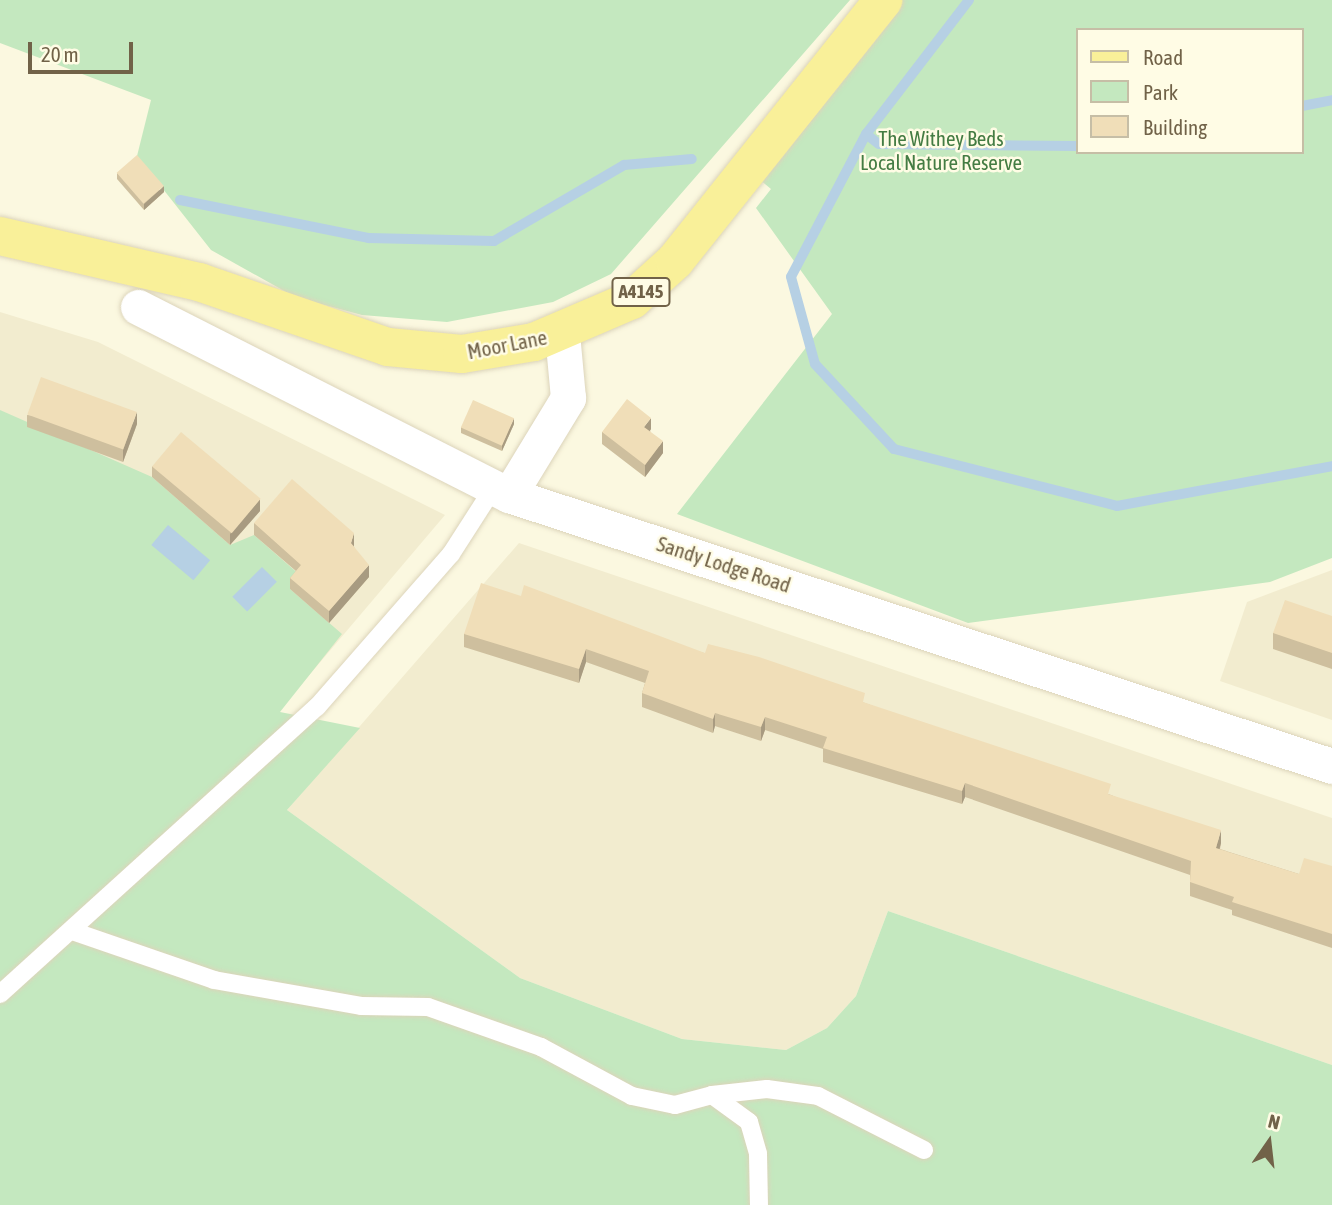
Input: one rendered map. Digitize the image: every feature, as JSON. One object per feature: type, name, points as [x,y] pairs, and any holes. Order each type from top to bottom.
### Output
[{"type":"main road","name":"Moor Lane","points":[[0,236],[200,282],[388,347],[462,354],[562,332],[632,300],[676,261],[883,0]]},
{"type":"street","name":"Sandy Lodge Road","points":[[138,307],[502,491],[1332,766]]},
{"type":"street","points":[[502,491],[568,398],[562,332]]},
{"type":"lane","points":[[0,993],[317,707],[451,554],[502,491]]},
{"type":"lane","points":[[72,930],[214,980],[361,1006],[428,1007],[541,1047],[632,1096],[675,1105],[712,1095],[767,1089],[818,1096],[924,1150]]},
{"type":"lane","points":[[712,1095],[749,1122],[758,1154],[759,1205]]},
{"type":"shaded area","points":[[0,312],[98,342],[445,515],[294,693],[0,554]]},
{"type":"shaded area","points":[[519,543],[1332,818],[1332,1065],[888,911],[856,996],[827,1028],[786,1050],[682,1039],[520,978],[287,810]]},
{"type":"shaded area","points":[[1332,570],[1332,720],[1220,681],[1247,602]]},
{"type":"green space","points":[[0,0],[850,0],[611,274],[553,302],[447,322],[362,315],[295,297],[211,250],[137,156],[151,100],[0,43]]},
{"type":"green space","name":"The Withey Beds Local Nature Reserve","points":[[883,0],[1332,0],[1332,558],[1270,582],[968,623],[677,514],[832,314],[756,208],[771,189],[748,170]]},
{"type":"green space","points":[[0,410],[152,477],[230,545],[254,535],[301,576],[290,589],[342,634],[280,712],[360,728],[287,810],[520,978],[682,1039],[786,1050],[827,1028],[856,996],[888,911],[1332,1065],[1332,1205],[0,1205]]},
{"type":"water","points":[[168,525],[210,560],[193,580],[151,545]]},
{"type":"water","points":[[262,567],[277,582],[247,612],[232,597]]},
{"type":"building","points":[[137,155],[164,186],[144,204],[117,173]]},
{"type":"building","points":[[41,377],[137,412],[123,449],[27,415]]},
{"type":"building","points":[[627,399],[651,418],[644,427],[663,441],[645,465],[602,432]]},
{"type":"building","points":[[473,400],[514,418],[502,446],[461,427]]},
{"type":"building","points":[[181,432],[261,499],[232,533],[152,466]]},
{"type":"building","points":[[292,479],[354,533],[351,543],[369,565],[329,611],[290,578],[301,565],[254,523]]},
{"type":"building","points":[[481,583],[521,596],[524,585],[705,653],[708,644],[759,657],[865,693],[863,702],[1111,784],[1108,794],[1221,830],[1216,848],[1299,874],[1304,858],[1332,866],[1332,934],[1232,902],[1234,897],[1190,882],[1191,861],[965,783],[962,791],[823,748],[827,737],[765,717],[761,727],[715,713],[713,719],[642,693],[649,671],[586,649],[579,669],[464,634]]},
{"type":"building","points":[[1285,600],[1332,616],[1332,653],[1273,633]]},
{"type":"waterway","points":[[969,0],[866,134],[879,144],[1076,146]]},
{"type":"waterway","points":[[1304,106],[1332,100]]},
{"type":"waterway","points":[[866,134],[791,277],[815,364],[894,449],[1117,506],[1332,466]]},
{"type":"waterway","points":[[180,200],[369,238],[494,241],[624,165],[692,159]]}]
